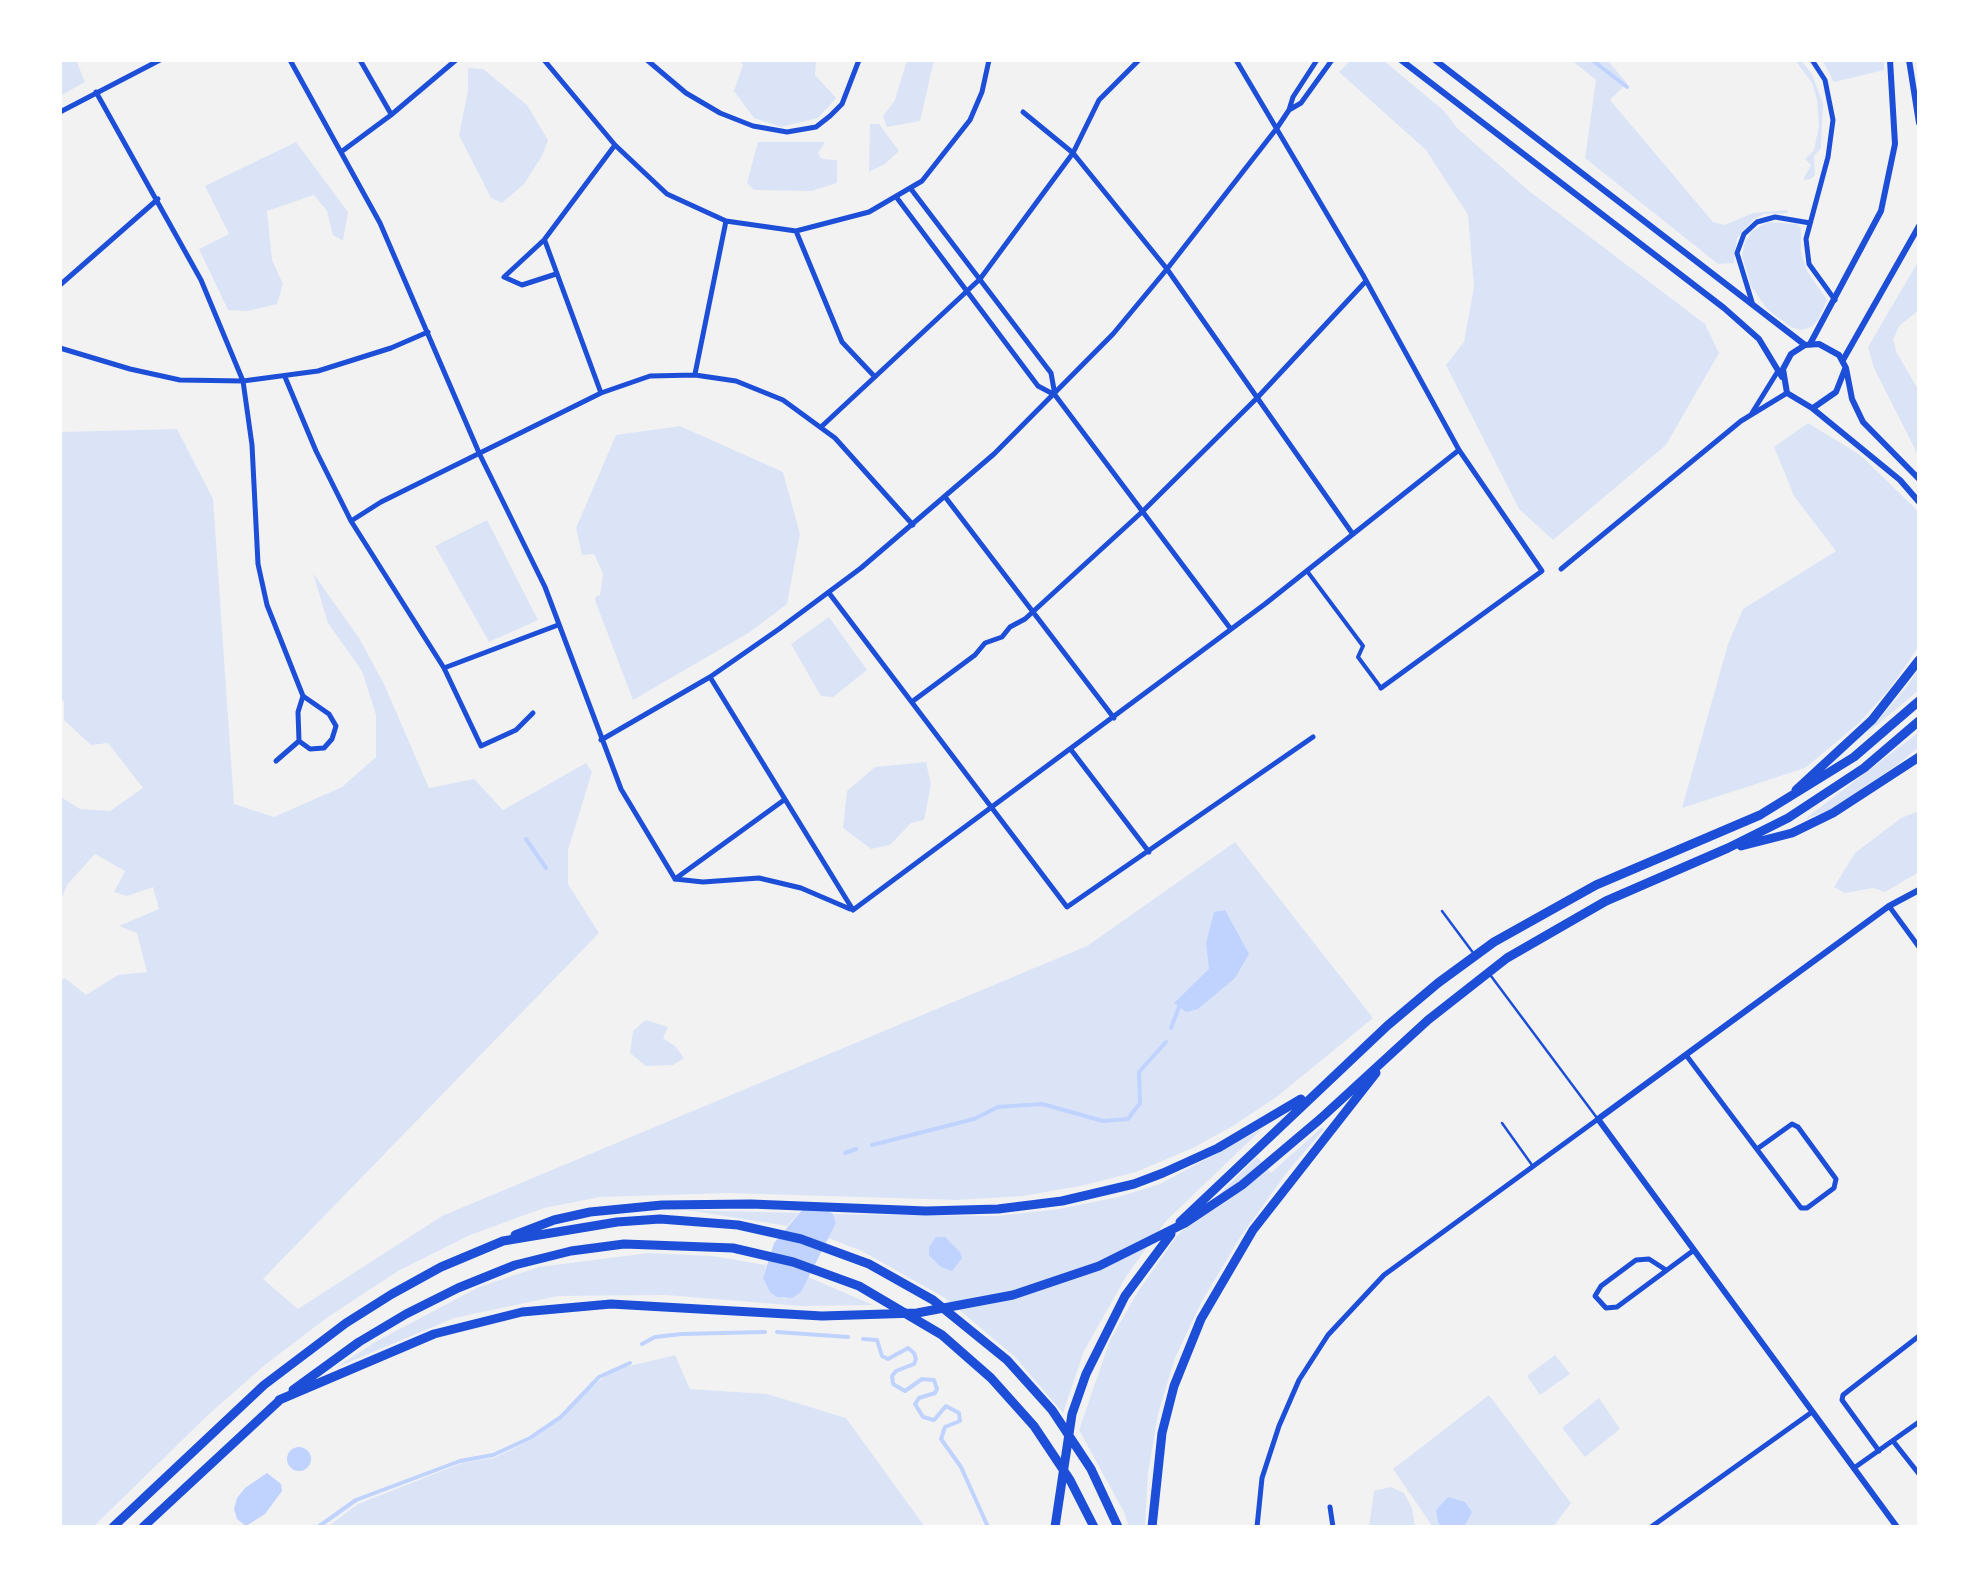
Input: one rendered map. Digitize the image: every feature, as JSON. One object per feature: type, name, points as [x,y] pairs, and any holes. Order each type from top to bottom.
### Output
[{"type":"highway","points":[[1779,805],[1872,720],[1919,660]]},
{"type":"highway","points":[[1055,1527],[1072,1414],[1097,1348],[1124,1296],[1182,1220],[1315,1091],[1413,1003],[1494,942],[1580,894],[1779,805],[1854,757],[1919,701]]},
{"type":"highway","points":[[279,1400],[434,1334],[493,1318],[582,1304],[654,1304],[856,1316],[916,1313],[1041,1287],[1130,1252],[1214,1204],[1266,1166],[1464,990],[1547,932],[1606,901],[1728,848],[1827,794],[1919,720]]},
{"type":"highway","points":[[1728,848],[1762,843],[1806,827],[1861,797],[1919,757]]},
{"type":"highway","points":[[1152,1527],[1162,1433],[1174,1386],[1201,1319],[1254,1230],[1400,1044]]},
{"type":"highway","points":[[113,1527],[230,1415],[306,1352],[392,1294],[441,1267],[554,1220],[625,1207],[706,1204],[911,1211],[998,1209],[1098,1194],[1163,1173],[1218,1148],[1315,1091]]},
{"type":"highway","points":[[503,1241],[660,1219],[771,1232],[868,1264],[933,1300],[1007,1360],[1052,1410],[1091,1470],[1118,1527]]},
{"type":"highway","points":[[143,1527],[279,1400],[359,1342],[430,1301],[484,1276],[546,1256],[624,1244],[705,1244],[764,1254],[826,1272],[890,1302],[942,1335],[992,1378],[1024,1414],[1056,1456],[1094,1527]]},
{"type":"street","points":[[60,112],[160,60]]},
{"type":"street","points":[[290,60],[380,223],[480,454],[545,587],[621,788],[675,879]]},
{"type":"street","points":[[360,60],[391,115]]},
{"type":"street","points":[[342,152],[456,60]]},
{"type":"street","points":[[544,60],[615,145],[667,194],[726,220],[796,231],[869,212],[911,189],[970,120],[989,60]]},
{"type":"street","points":[[647,60],[720,113],[754,126],[788,132],[816,126],[842,104],[859,60]]},
{"type":"street","points":[[821,427],[980,279],[1073,153],[1099,100],[1139,60]]},
{"type":"street","points":[[1236,60],[1366,280],[1459,450],[1542,571],[1381,688],[1358,657],[1363,646],[1307,570]]},
{"type":"street","points":[[1290,110],[1292,96],[1317,60]]},
{"type":"street","points":[[601,740],[710,677],[829,592],[946,498],[1055,394],[1167,269],[1332,60]]},
{"type":"street","points":[[1401,60],[1724,308],[1759,340],[1781,374],[1787,393],[1812,408],[1900,480],[1919,502]]},
{"type":"street","points":[[1435,60],[1686,250],[1755,309],[1808,344],[1827,346],[1844,364],[1852,399],[1863,422],[1919,479]]},
{"type":"street","points":[[1812,60],[1825,80],[1833,120],[1828,156],[1806,239],[1809,264],[1835,300]]},
{"type":"street","points":[[1750,415],[1791,354],[1808,344],[1881,211],[1895,144],[1890,60]]},
{"type":"street","points":[[1909,60],[1919,123]]},
{"type":"street","points":[[96,92],[201,280],[242,381],[252,446],[258,564],[266,604],[302,696],[329,714],[336,726],[332,740],[324,748],[310,749],[299,741]]},
{"type":"street","points":[[1023,112],[1073,153],[1167,269],[1352,533]]},
{"type":"street","points":[[556,274],[522,285],[504,277],[544,240],[615,145]]},
{"type":"street","points":[[911,189],[1051,373],[1055,394],[1230,628]]},
{"type":"street","points":[[897,198],[1038,386],[1055,394]]},
{"type":"street","points":[[60,284],[158,199]]},
{"type":"street","points":[[1755,309],[1737,253],[1744,234],[1757,222],[1774,217],[1810,223]]},
{"type":"street","points":[[694,375],[726,220]]},
{"type":"street","points":[[1812,408],[1836,392],[1844,364],[1919,226]]},
{"type":"street","points":[[796,231],[842,342],[876,377]]},
{"type":"street","points":[[544,240],[601,393]]},
{"type":"street","points":[[912,702],[984,643],[1002,637],[1143,511],[1366,280]]},
{"type":"street","points":[[60,348],[180,380],[242,381],[285,377],[354,360],[428,332]]},
{"type":"street","points":[[1021,364],[1035,353]]},
{"type":"street","points":[[351,521],[381,502],[601,393],[650,376],[694,375],[736,382],[783,400],[849,452],[913,525]]},
{"type":"street","points":[[285,377],[351,521],[444,668],[481,746],[516,730],[533,713]]},
{"type":"street","points":[[1561,570],[1750,415],[1787,393]]},
{"type":"street","points":[[853,910],[1072,751],[1459,450]]},
{"type":"street","points":[[946,498],[1114,718]]},
{"type":"street","points":[[829,592],[1067,906],[1313,737]]},
{"type":"street","points":[[444,668],[558,624]]},
{"type":"street","points":[[710,677],[853,910]]},
{"type":"street","points":[[299,741],[302,696]]},
{"type":"street","points":[[276,761],[299,741]]},
{"type":"street","points":[[1072,751],[1149,852]]},
{"type":"street","points":[[675,879],[784,800]]},
{"type":"street","points":[[675,879],[703,882],[759,878],[802,888],[853,910]]},
{"type":"street","points":[[1257,1527],[1262,1478],[1299,1380],[1328,1335],[1384,1275],[1889,906],[1919,890]]},
{"type":"street","points":[[1889,906],[1919,947]]},
{"type":"street","points":[[1686,1055],[1801,1208],[1834,1188],[1836,1179],[1798,1127],[1792,1124],[1757,1148]]},
{"type":"street","points":[[1598,1119],[1896,1527]]},
{"type":"street","points":[[1666,1270],[1649,1259],[1636,1260],[1601,1286],[1596,1296],[1606,1308],[1612,1309],[1694,1250]]},
{"type":"street","points":[[1879,1450],[1842,1400],[1844,1394],[1919,1336]]},
{"type":"street","points":[[1651,1527],[1812,1412]]},
{"type":"street","points":[[1854,1468],[1919,1422]]},
{"type":"street","points":[[1893,1440],[1919,1474]]},
{"type":"street","points":[[1330,1507],[1333,1527]]},
{"type":"lane","points":[[1442,911],[1476,956]]},
{"type":"lane","points":[[1487,970],[1598,1119]]},
{"type":"lane","points":[[1502,1123],[1534,1166]]},
{"type":"shaded area","points":[[60,60],[76,60],[85,82],[60,96]]},
{"type":"shaded area","points":[[739,60],[816,60],[815,75],[836,98],[818,118],[806,121],[781,127],[754,118],[734,91],[743,65]]},
{"type":"shaded area","points":[[907,60],[934,60],[920,121],[887,127],[883,116],[895,100]]},
{"type":"shaded area","points":[[1351,60],[1383,60],[1529,191],[1705,324],[1719,353],[1666,445],[1553,540],[1519,509],[1446,365],[1464,342],[1474,287],[1468,215],[1426,150],[1339,72]]},
{"type":"shaded area","points":[[1571,60],[1607,60],[1627,83],[1610,100],[1713,222],[1725,225],[1753,213],[1788,213],[1764,214],[1754,219],[1737,238],[1734,263],[1718,264],[1585,158],[1596,80]]},
{"type":"shaded area","points":[[1795,60],[1801,60],[1812,74],[1823,104],[1821,148],[1814,156],[1815,175],[1803,180],[1811,165],[1805,159],[1814,150],[1819,126],[1812,83]]},
{"type":"shaded area","points":[[1822,60],[1884,60],[1884,70],[1834,82]]},
{"type":"shaded area","points":[[468,68],[483,69],[527,105],[548,140],[524,184],[502,203],[491,198],[459,135],[468,91]]},
{"type":"shaded area","points":[[870,124],[879,124],[899,151],[869,172]]},
{"type":"shaded area","points":[[296,142],[348,212],[343,241],[333,235],[327,211],[314,195],[267,211],[272,260],[283,284],[277,304],[248,311],[228,310],[199,249],[229,234],[205,186]]},
{"type":"shaded area","points":[[758,142],[825,142],[818,153],[822,159],[837,160],[837,183],[811,191],[754,190],[747,183]]},
{"type":"shaded area","points":[[1768,222],[1797,224],[1801,228],[1801,252],[1807,271],[1827,300],[1811,327],[1791,327],[1767,309],[1751,286],[1742,255],[1745,242],[1752,231]]},
{"type":"shaded area","points":[[1919,260],[1919,310],[1899,326],[1893,340],[1919,391],[1919,457],[1874,368],[1868,347]]},
{"type":"shaded area","points":[[1808,423],[1860,455],[1919,512],[1919,646],[1891,687],[1859,723],[1805,768],[1682,808],[1728,644],[1743,609],[1836,551],[1794,496],[1774,447]]},
{"type":"shaded area","points":[[680,426],[783,472],[800,534],[787,604],[750,632],[633,700],[596,603],[603,574],[594,554],[582,555],[576,528],[616,435]]},
{"type":"shaded area","points":[[177,429],[213,499],[234,804],[274,817],[342,787],[376,757],[376,715],[362,671],[328,623],[313,573],[359,638],[384,684],[429,788],[474,779],[503,810],[586,763],[592,772],[568,850],[568,884],[599,933],[263,1279],[298,1309],[442,1216],[1087,946],[1235,842],[1373,1018],[1278,1096],[1231,1127],[1136,1172],[1085,1185],[1024,1196],[957,1200],[729,1193],[600,1197],[544,1208],[470,1235],[398,1271],[266,1364],[93,1527],[60,1527],[60,981],[65,978],[86,995],[118,975],[147,972],[137,933],[119,926],[159,909],[153,887],[127,896],[114,892],[125,871],[95,854],[67,885],[60,903],[60,765],[61,797],[80,809],[110,811],[143,788],[108,743],[91,745],[64,720],[64,702],[60,697],[60,432]]},
{"type":"shaded area","points":[[487,520],[538,620],[489,642],[435,546]]},
{"type":"shaded area","points":[[829,617],[867,670],[833,697],[821,696],[791,644]]},
{"type":"shaded area","points":[[1919,669],[1919,690],[1866,734],[1904,690]]},
{"type":"shaded area","points":[[1919,732],[1919,747],[1897,765],[1828,811],[1805,819]]},
{"type":"shaded area","points":[[926,762],[931,785],[924,820],[911,823],[890,845],[871,849],[843,828],[847,791],[875,767]]},
{"type":"shaded area","points":[[1919,811],[1919,872],[1885,892],[1873,888],[1845,893],[1834,887],[1855,853],[1901,818]]},
{"type":"shaded area","points":[[646,1020],[668,1027],[663,1038],[684,1058],[673,1065],[646,1066],[630,1053],[633,1031]]},
{"type":"shaded area","points":[[1322,1127],[1241,1236],[1202,1301],[1175,1358],[1158,1414],[1148,1473],[1145,1527],[1129,1527],[1079,1430],[1110,1340],[1176,1237],[1257,1157],[1271,1173]]},
{"type":"shaded area","points":[[1263,1128],[1165,1222],[1127,1275],[1084,1351],[1063,1413],[1014,1356],[945,1298],[862,1251],[828,1238],[836,1223],[833,1214],[997,1216],[1118,1197],[1160,1184]]},
{"type":"shaded area","points":[[687,1210],[799,1213],[787,1226]]},
{"type":"shaded area","points":[[648,1253],[713,1256],[766,1265],[763,1278],[784,1299],[801,1291],[808,1277],[873,1305],[800,1306],[666,1295],[558,1296],[454,1318],[335,1368],[479,1287],[539,1267]]},
{"type":"shaded area","points":[[675,1355],[690,1389],[767,1394],[846,1418],[925,1527],[327,1527],[358,1504],[462,1463],[494,1458],[531,1440],[563,1418],[613,1370]]},
{"type":"shaded area","points":[[1555,1355],[1570,1374],[1540,1395],[1527,1376]]},
{"type":"shaded area","points":[[1489,1395],[1571,1503],[1553,1527],[1433,1527],[1393,1469]]},
{"type":"shaded area","points":[[1599,1398],[1620,1429],[1585,1457],[1562,1428]]},
{"type":"shaded area","points":[[1391,1487],[1404,1493],[1415,1527],[1369,1527],[1374,1491]]},
{"type":"water","points":[[1225,910],[1249,954],[1235,978],[1198,1009],[1186,1012],[1174,1003],[1209,969],[1206,943],[1214,912]]},
{"type":"water","points":[[821,1206],[833,1214],[836,1223],[801,1292],[792,1298],[777,1297],[763,1278],[774,1243],[804,1208]]},
{"type":"water","points":[[936,1237],[945,1237],[960,1252],[962,1258],[952,1271],[929,1255]]},
{"type":"water","points":[[299,1447],[308,1450],[308,1468],[299,1471],[290,1468],[287,1459],[290,1450]]},
{"type":"water","points":[[267,1473],[281,1484],[282,1491],[265,1514],[246,1526],[237,1519],[237,1498]]},
{"type":"water","points":[[1448,1497],[1465,1502],[1472,1512],[1464,1527],[1442,1527],[1438,1522],[1436,1510]]},
{"type":"waterway","points":[[1592,60],[1627,87]]},
{"type":"waterway","points":[[526,839],[546,868]]},
{"type":"waterway","points":[[1171,1028],[1179,1007]]},
{"type":"waterway","points":[[872,1145],[974,1119],[998,1107],[1042,1104],[1103,1121],[1128,1119],[1140,1103],[1139,1072],[1166,1042]]},
{"type":"waterway","points":[[845,1153],[856,1149]]},
{"type":"waterway","points":[[642,1344],[655,1337],[682,1334],[765,1332]]},
{"type":"waterway","points":[[777,1332],[848,1337]]},
{"type":"waterway","points":[[863,1339],[877,1340],[882,1356],[888,1359],[908,1348],[914,1353],[914,1364],[896,1371],[893,1384],[905,1391],[922,1379],[934,1380],[935,1393],[919,1398],[915,1404],[923,1417],[934,1420],[946,1406],[959,1413],[960,1421],[945,1427],[941,1439],[961,1467],[988,1527]]},
{"type":"waterway","points":[[318,1527],[356,1500],[460,1461],[493,1455],[530,1438],[561,1417],[599,1377],[630,1363]]}]
